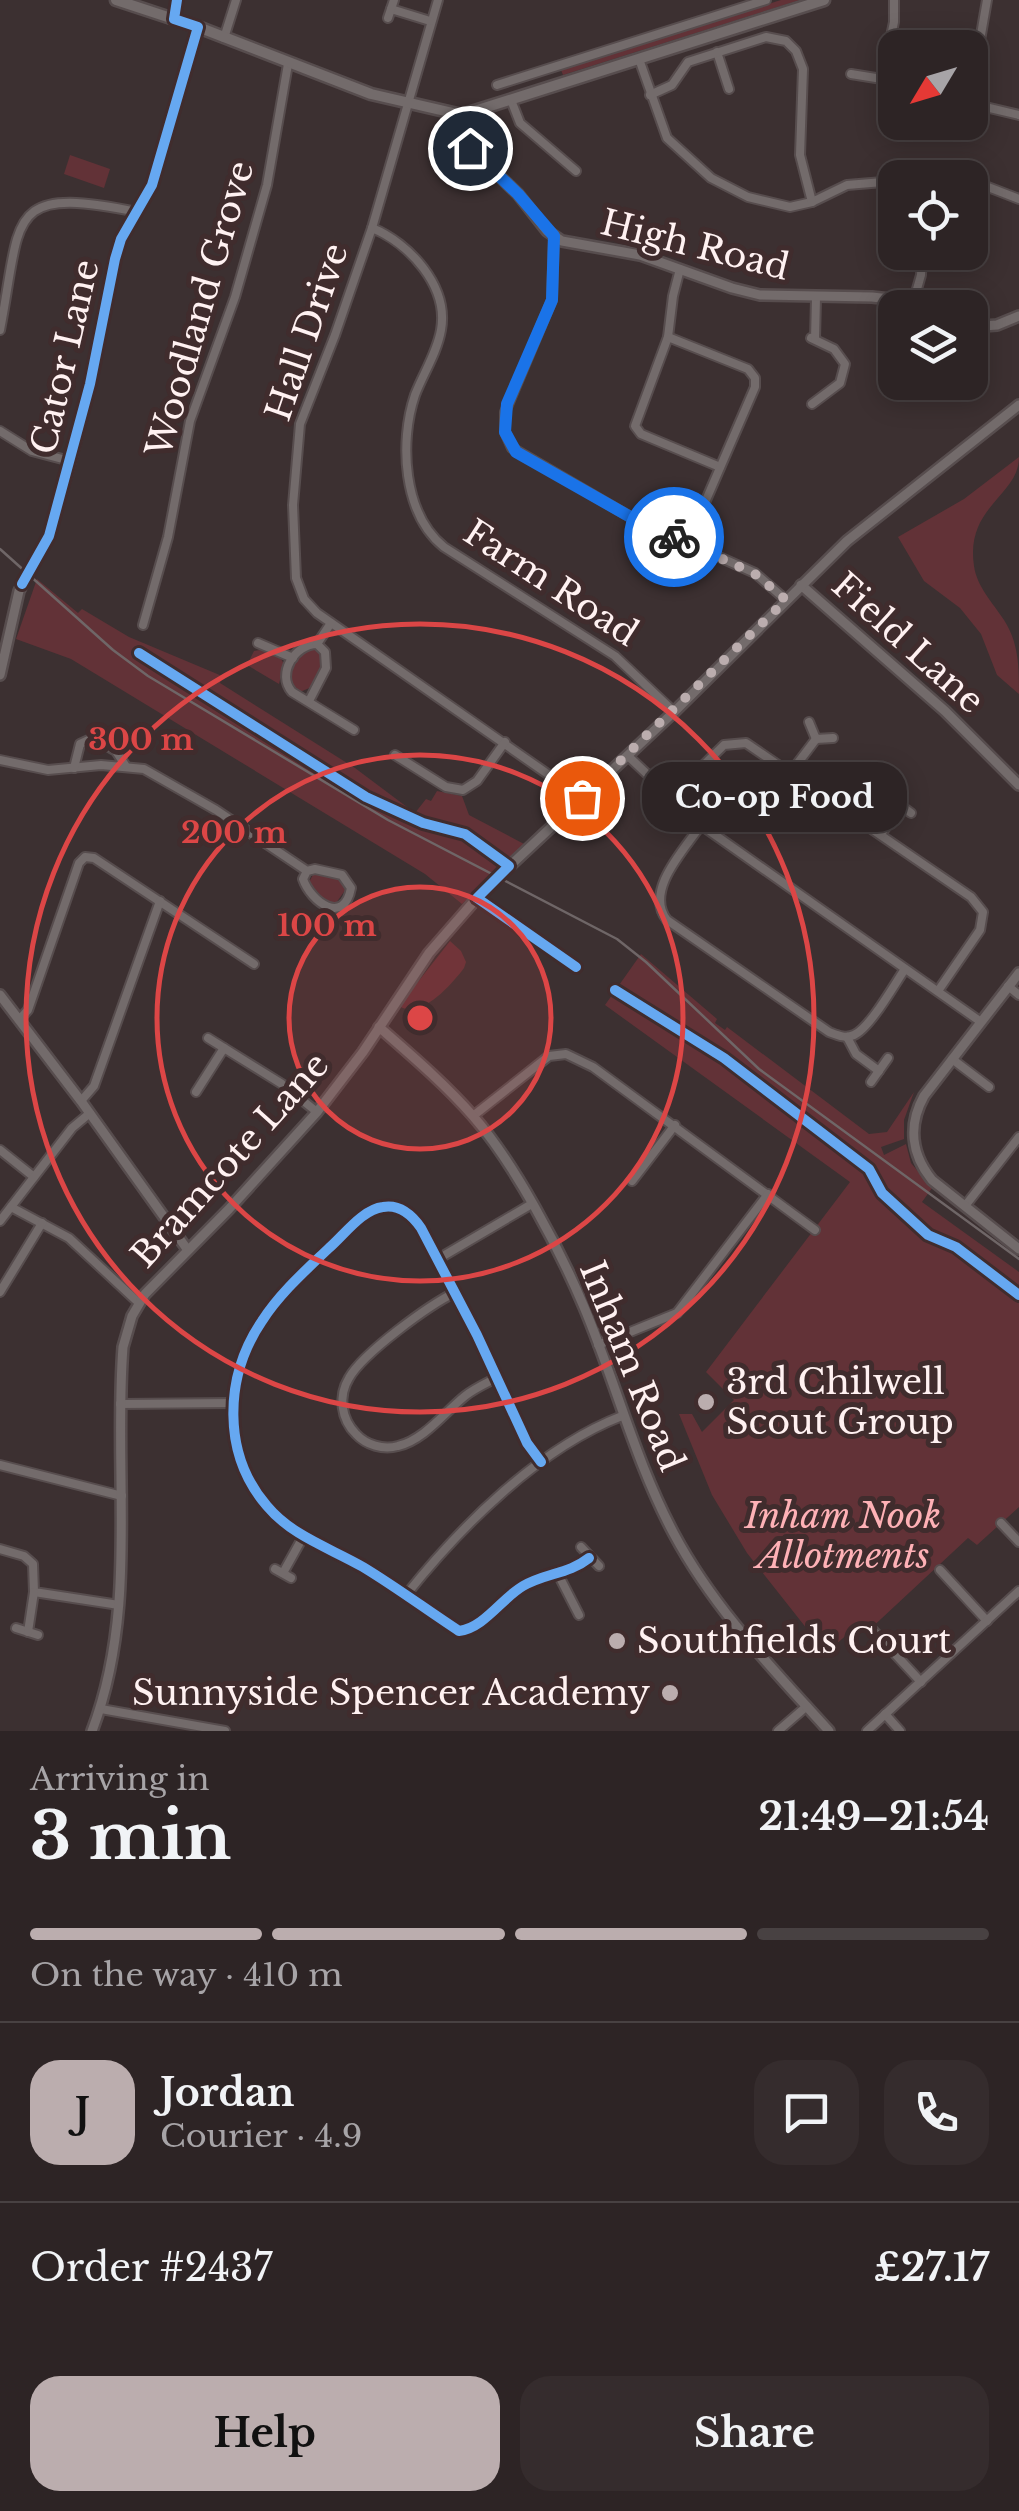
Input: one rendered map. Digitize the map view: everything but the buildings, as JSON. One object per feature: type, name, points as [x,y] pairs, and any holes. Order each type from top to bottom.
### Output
[{"type":"main road","points":[[116,0],[406,104],[462,116],[818,1]]},
{"type":"street","points":[[174,19],[177,0]]},
{"type":"street","points":[[224,38],[236,0]]},
{"type":"street","name":"Hall Drive","points":[[438,0],[372,228],[336,335],[303,412],[296,441],[296,578],[304,600],[331,623],[582,798]]},
{"type":"street","points":[[497,85],[766,0]]},
{"type":"street","points":[[892,30],[894,0]]},
{"type":"street","points":[[982,30],[987,0]]},
{"type":"street","points":[[391,9],[430,22]]},
{"type":"street","name":"Cator Lane","points":[[0,675],[19,590],[49,536],[70,461],[121,239],[156,172],[198,28]]},
{"type":"street","points":[[650,95],[672,85],[685,64],[774,37],[784,40],[796,50],[802,68],[800,156],[812,202]]},
{"type":"street","points":[[717,52],[730,89]]},
{"type":"street","points":[[639,59],[667,138],[711,178],[770,205],[790,208],[858,182],[878,181]]},
{"type":"street","name":"Woodland Grove","points":[[143,625],[168,538],[190,421],[235,297],[267,185],[288,64]]},
{"type":"street","points":[[550,68],[556,86]]},
{"type":"street","points":[[504,72],[508,82]]},
{"type":"street","points":[[850,74],[878,79]]},
{"type":"street","points":[[511,100],[520,123],[576,171]]},
{"type":"street","points":[[988,108],[1019,115]]},
{"type":"street","name":"High Road","points":[[462,116],[462,132],[470,148],[554,236],[580,245],[640,255],[746,292],[878,298]]},
{"type":"street","points":[[566,163],[574,154]]},
{"type":"street","points":[[988,187],[1017,198],[1019,187]]},
{"type":"street","points":[[0,330],[20,225],[27,215],[39,206],[74,202],[137,212]]},
{"type":"street","name":"Farm Road","points":[[372,228],[395,238],[421,266],[434,288],[440,311],[441,330],[414,396],[407,435],[413,495],[429,533],[444,547],[616,656],[674,712]]},
{"type":"street","points":[[554,236],[552,300],[507,404],[507,439],[524,457],[634,519],[755,574],[786,600]]},
{"type":"street","points":[[680,268],[668,337],[635,426],[642,434],[720,466]]},
{"type":"street","points":[[0,269],[12,271]]},
{"type":"street","points":[[816,298],[813,339],[838,352],[846,364],[840,382],[816,402],[826,407]]},
{"type":"street","points":[[988,326],[998,326],[1019,316]]},
{"type":"street","points":[[668,337],[748,369],[755,378],[755,387],[703,507],[697,547]]},
{"type":"street","name":"Bramcote Lane","points":[[92,1731],[101,1709],[119,1605],[123,1348],[140,1303],[162,1274],[242,1195],[317,1112],[429,954],[477,898],[871,520],[1019,405]]},
{"type":"street","points":[[0,432],[32,451],[70,461]]},
{"type":"street","name":"Field Lane","points":[[801,586],[945,711],[1019,785]]},
{"type":"street","points":[[331,623],[317,644],[302,646],[293,658],[285,674],[286,684],[354,730]]},
{"type":"street","points":[[258,642],[293,658]]},
{"type":"street","points":[[309,701],[328,664],[325,652],[317,644]]},
{"type":"street","points":[[810,722],[816,739]]},
{"type":"street","points":[[74,768],[80,744],[92,738],[116,751],[125,765]]},
{"type":"street","points":[[791,772],[816,739],[833,738]]},
{"type":"street","points":[[395,755],[446,787],[462,790],[478,781],[505,742]]},
{"type":"street","points":[[671,797],[719,748],[729,743],[751,744],[971,897],[982,912],[983,922],[938,992]]},
{"type":"street","points":[[628,756],[701,825],[981,1022]]},
{"type":"street","points":[[0,760],[48,770],[125,765],[144,769],[308,871],[315,869],[346,878],[351,888],[345,902],[332,908],[321,904],[303,882],[308,871]]},
{"type":"street","points":[[881,834],[897,803],[912,813]]},
{"type":"street","points":[[701,825],[659,892],[663,916],[829,1032],[848,1037],[865,1026],[905,968]]},
{"type":"street","points":[[20,1020],[28,1010],[82,860],[94,858],[254,964]]},
{"type":"street","points":[[477,898],[576,967]]},
{"type":"street","points":[[81,1101],[94,1086],[160,901]]},
{"type":"street","points":[[559,971],[566,960]]},
{"type":"street","points":[[1019,973],[919,1105],[913,1140],[928,1174],[1019,1249]]},
{"type":"street","points":[[1008,986],[1019,995]]},
{"type":"street","points":[[0,995],[187,1249]]},
{"type":"street","name":"Inham Road","points":[[379,1027],[473,1116],[502,1155],[570,1278],[650,1486],[687,1558],[747,1641],[829,1731]]},
{"type":"street","points":[[848,1037],[856,1054],[880,1071]]},
{"type":"street","points":[[208,1038],[282,1084],[317,1112]]},
{"type":"street","points":[[196,1092],[224,1048]]},
{"type":"street","points":[[473,1116],[546,1058],[566,1054],[593,1066],[815,1230]]},
{"type":"street","points":[[872,1082],[888,1058]]},
{"type":"street","points":[[952,1059],[989,1088]]},
{"type":"street","points":[[192,1076],[202,1082]]},
{"type":"street","points":[[0,1221],[72,1128],[90,1113]]},
{"type":"street","points":[[632,1180],[674,1125]]},
{"type":"street","points":[[964,1206],[1019,1137]]},
{"type":"street","points":[[0,1150],[34,1177]]},
{"type":"street","points":[[598,1344],[677,1313],[768,1194]]},
{"type":"street","points":[[438,1259],[530,1205]]},
{"type":"street","points":[[11,1206],[78,1245],[140,1303]]},
{"type":"street","points":[[540,1462],[527,1443],[438,1259],[409,1213],[391,1206],[368,1212],[280,1297],[258,1325],[239,1367],[233,1403],[235,1437],[245,1471],[266,1506],[304,1537],[356,1564],[459,1631],[475,1626],[525,1584],[558,1574],[589,1558]]},
{"type":"street","points":[[0,1292],[42,1223]]},
{"type":"street","points":[[456,1292],[422,1312],[356,1369],[342,1396],[346,1422],[361,1439],[374,1445],[399,1446],[415,1439],[474,1389],[498,1378]]},
{"type":"street","points":[[120,1404],[233,1403]]},
{"type":"street","points":[[406,1595],[446,1550],[540,1462],[570,1440],[622,1416]]},
{"type":"street","points":[[0,1465],[122,1496]]},
{"type":"street","points":[[1001,1523],[1019,1542]]},
{"type":"street","points":[[283,1573],[304,1537]]},
{"type":"street","points":[[581,1547],[599,1566]]},
{"type":"street","points":[[0,1549],[24,1556],[33,1564],[33,1633],[16,1628]]},
{"type":"street","points":[[940,1570],[987,1621]]},
{"type":"street","points":[[558,1574],[579,1616]]},
{"type":"street","points":[[34,1592],[119,1605]]},
{"type":"street","points":[[867,1731],[1019,1592]]},
{"type":"street","points":[[871,1628],[921,1682]]},
{"type":"street","points":[[778,1731],[807,1706]]},
{"type":"street","points":[[101,1709],[225,1731]]},
{"type":"street","points":[[885,1714],[900,1731]]},
{"type":"green space","points":[[781,0],[800,0],[563,75],[561,70]]},
{"type":"green space","points":[[70,155],[110,169],[104,188],[64,174]]},
{"type":"green space","points":[[1019,457],[1011,482],[984,515],[973,546],[978,581],[1013,638],[1019,694],[997,675],[981,634],[960,608],[924,581],[898,537],[964,499]]},
{"type":"green space","points":[[37,579],[78,613],[82,609],[129,637],[222,676],[220,683],[355,768],[415,813],[437,791],[462,796],[469,815],[524,844],[462,904],[425,874],[71,659],[16,639]]},
{"type":"green space","points":[[311,647],[323,655],[325,665],[314,686],[300,692],[291,683],[291,673],[301,651]]},
{"type":"green space","points":[[260,650],[284,664],[279,684],[247,665],[254,651]]},
{"type":"green space","points":[[314,873],[342,880],[346,889],[336,903],[327,903],[309,882]]},
{"type":"green space","points":[[450,941],[466,962],[459,975],[426,1004],[408,1009],[399,1006]]},
{"type":"green space","name":"Inham Nook Allotments","points":[[641,954],[717,1019],[715,1023],[725,1030],[727,1027],[869,1134],[887,1132],[914,1092],[904,1120],[904,1139],[881,1147],[884,1155],[906,1144],[911,1163],[932,1188],[922,1202],[1019,1272],[1019,1507],[977,1545],[968,1538],[867,1632],[859,1624],[826,1653],[747,1553],[712,1495],[679,1414],[692,1414],[702,1432],[734,1400],[706,1372],[850,1182],[605,1005]]},
{"type":"tram line","points":[[0,549],[113,650],[148,676],[388,820],[617,939],[759,1069],[1019,1259]]},
{"type":"cycle path","points":[[22,584],[49,536],[90,384],[115,259],[121,239],[152,185],[198,27],[174,19],[177,0]]},
{"type":"cycle path","points":[[139,653],[366,797],[423,823],[465,834],[509,866],[477,898],[576,967]]},
{"type":"cycle path","points":[[615,990],[724,1058],[869,1169],[882,1193],[928,1235],[956,1247],[1019,1295]]},
{"type":"cycle path","points":[[541,1462],[527,1443],[421,1228],[410,1215],[395,1207],[376,1209],[361,1217],[293,1283],[262,1321],[240,1366],[233,1415],[236,1439],[252,1485],[267,1506],[300,1533],[363,1567],[459,1631],[485,1619],[523,1586],[589,1558]]},
{"type":"way so far","points":[[582,798],[786,600],[755,574],[674,537]]},
{"type":"place","name":"Co-op Food","points":[[582,798]]},
{"type":"place","name":"3rd Chilwell Scout Group","points":[[706,1402]]},
{"type":"place","name":"Southfields Court","points":[[617,1641]]},
{"type":"place","name":"Sunnyside Spencer Academy","points":[[670,1693]]},
{"type":"route","points":[[470,148],[554,236],[552,300],[507,404],[507,439],[524,457],[674,537]]}]
